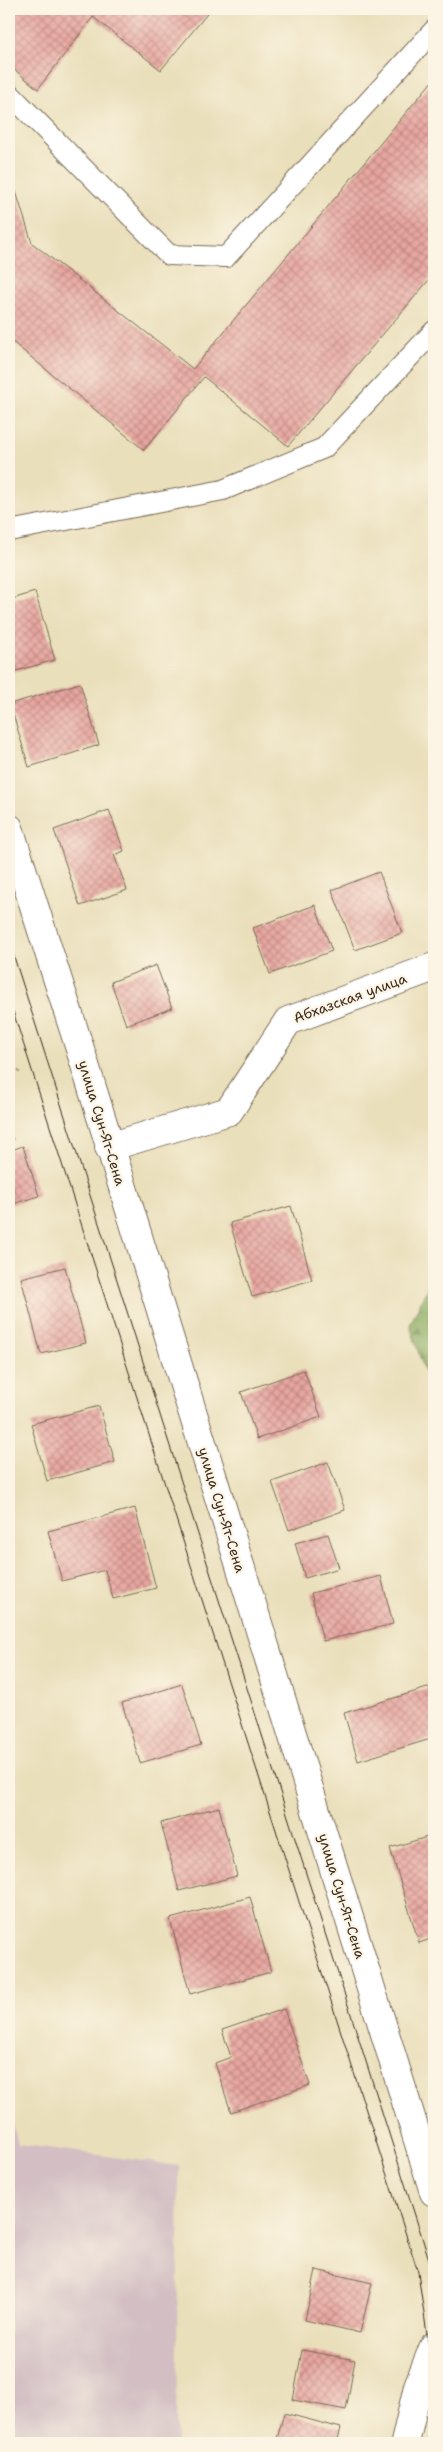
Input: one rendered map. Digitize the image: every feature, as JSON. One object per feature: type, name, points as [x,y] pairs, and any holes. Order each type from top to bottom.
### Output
[{"type":"street","name":"улица Сун-Ят-Сена","points":[[9,828],[434,2192]]},
{"type":"street","name":"Абхазская улица","points":[[109,1147],[229,1111],[288,1022],[434,967]]},
{"type":"street","points":[[405,2443],[418,2386],[434,2346]]},
{"type":"lane","points":[[9,93],[169,255],[226,257],[434,30]]},
{"type":"lane","points":[[11,524],[223,490],[324,448],[434,331]]},
{"type":"path","points":[[9,1075],[21,1070]]},
{"type":"shaded area","points":[[9,2110],[18,2144],[179,2166],[176,2443],[9,2443]]},
{"type":"green space","points":[[434,1273],[434,1402],[410,1325]]},
{"type":"building","points":[[9,9],[211,9],[161,70],[93,17],[38,89],[9,65]]},
{"type":"building","points":[[434,79],[434,274],[288,446],[204,377],[144,450],[9,339],[9,169],[32,243],[193,369]]},
{"type":"building","points":[[35,592],[55,660],[9,673],[9,600]]},
{"type":"building","points":[[80,683],[99,745],[29,767],[10,704]]},
{"type":"building","points":[[109,810],[124,851],[114,855],[127,890],[80,906],[54,830]]},
{"type":"building","points":[[379,872],[402,933],[355,950],[332,890]]},
{"type":"building","points":[[315,905],[332,951],[270,974],[253,928]]},
{"type":"building","points":[[156,965],[172,1008],[126,1025],[111,982]]},
{"type":"building","points":[[9,1130],[13,1140],[9,1142]]},
{"type":"building","points":[[23,1146],[39,1196],[9,1205],[9,1151]]},
{"type":"building","points":[[291,1206],[312,1280],[252,1297],[230,1223]]},
{"type":"building","points":[[65,1267],[86,1343],[41,1354],[21,1278]]},
{"type":"building","points":[[304,1370],[321,1417],[257,1439],[241,1392]]},
{"type":"building","points":[[99,1406],[115,1462],[47,1481],[31,1424]]},
{"type":"building","points":[[328,1462],[345,1510],[289,1530],[272,1482]]},
{"type":"building","points":[[135,1508],[156,1588],[113,1599],[105,1570],[62,1581],[48,1531]]},
{"type":"building","points":[[328,1534],[339,1568],[305,1578],[295,1543]]},
{"type":"building","points":[[381,1576],[393,1624],[323,1641],[311,1593]]},
{"type":"building","points":[[182,1684],[201,1745],[140,1763],[122,1703]]},
{"type":"building","points":[[434,1686],[434,1738],[358,1761],[344,1713]]},
{"type":"building","points":[[219,1807],[237,1876],[179,1891],[161,1823]]},
{"type":"building","points":[[434,1835],[434,1938],[419,1943],[390,1848]]},
{"type":"building","points":[[250,1897],[271,1972],[190,1994],[170,1919]]},
{"type":"building","points":[[284,2009],[310,2085],[231,2112],[215,2063],[231,2057],[222,2030]]},
{"type":"building","points":[[316,2270],[372,2283],[360,2333],[305,2320]]},
{"type":"building","points":[[302,2350],[355,2360],[346,2410],[293,2400]]},
{"type":"building","points":[[284,2413],[341,2428],[337,2443],[276,2443]]},
{"type":"tram line","points":[[9,941],[434,2275]]},
{"type":"tram line","points":[[9,999],[418,2272],[434,2383]]},
{"type":"tram line","points":[[427,2443],[434,2413]]}]
